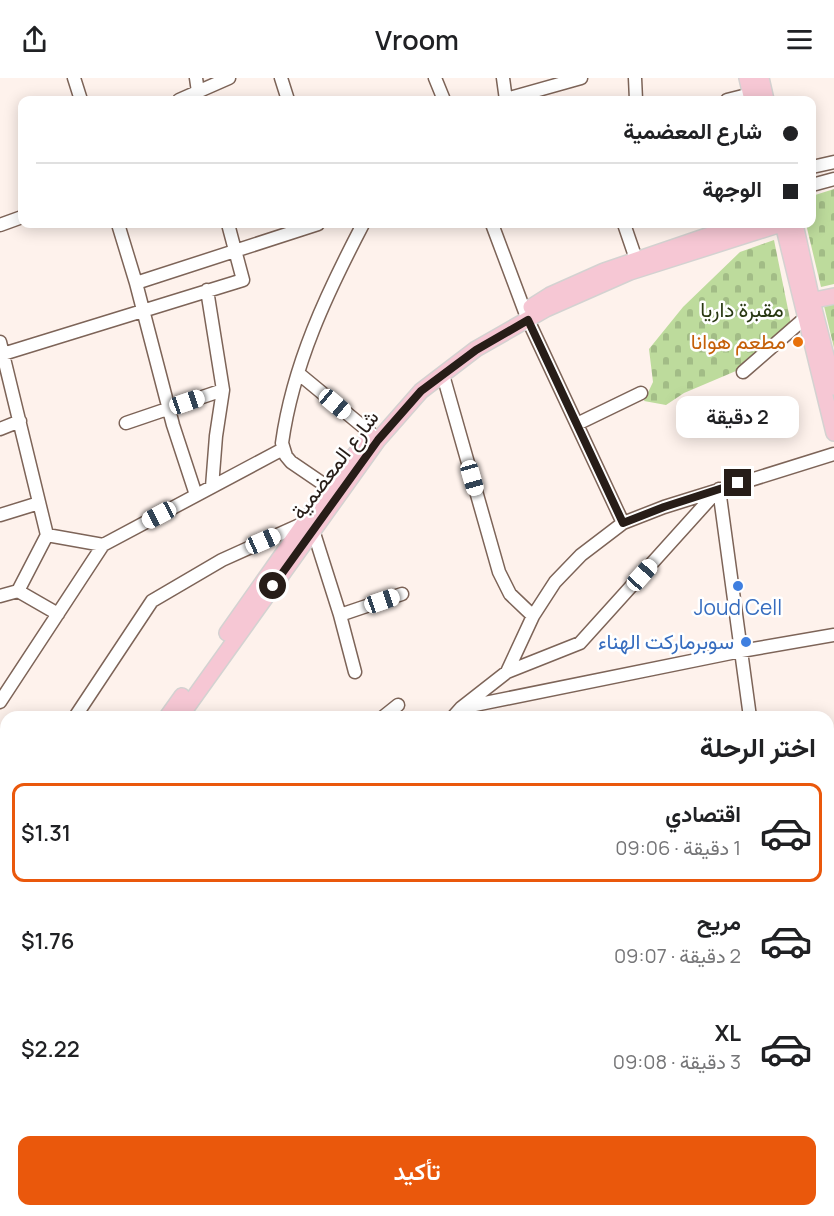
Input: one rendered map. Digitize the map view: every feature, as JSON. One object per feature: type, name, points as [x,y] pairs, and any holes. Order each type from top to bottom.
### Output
[{"type":"main road","points":[[747,78],[752,96]]},
{"type":"main road","points":[[760,78],[765,96]]},
{"type":"main road","name":"شارع المعضمية","points":[[375,437],[421,391],[526,316],[550,295],[636,259],[730,228]]},
{"type":"main road","name":"شارع المعضمية","points":[[171,711],[375,437],[418,388],[438,371],[526,316],[630,272],[769,228]]},
{"type":"main road","points":[[783,228],[806,307],[834,387]]},
{"type":"main road","points":[[796,228],[806,307],[834,431]]},
{"type":"main road","points":[[806,307],[834,296]]},
{"type":"main road","name":"شارع المعضمية","points":[[184,711],[309,526]]},
{"type":"street","points":[[74,78],[80,96]]},
{"type":"street","points":[[196,78],[198,92]]},
{"type":"street","points":[[191,96],[229,78]]},
{"type":"street","points":[[281,78],[287,96]]},
{"type":"street","points":[[435,78],[442,96]]},
{"type":"street","points":[[503,78],[505,96]]},
{"type":"street","points":[[520,96],[581,78]]},
{"type":"street","points":[[635,78],[636,96]]},
{"type":"street","points":[[816,166],[834,162]]},
{"type":"street","points":[[816,184],[834,179]]},
{"type":"street","points":[[0,225],[18,218]]},
{"type":"street","points":[[119,228],[169,408],[196,495]]},
{"type":"street","points":[[3,354],[243,280],[229,228]]},
{"type":"street","points":[[136,283],[305,228]]},
{"type":"street","points":[[334,491],[291,462],[283,449],[283,436],[298,373],[312,329],[361,228]]},
{"type":"street","points":[[493,228],[526,316],[623,523]]},
{"type":"street","points":[[625,228],[636,259]]},
{"type":"street","points":[[207,290],[223,390],[212,487]]},
{"type":"street","points":[[743,372],[806,307]]},
{"type":"street","points":[[0,342],[47,535],[18,591]]},
{"type":"street","points":[[298,373],[375,437]]},
{"type":"street","points":[[443,375],[499,573],[510,594],[533,616]]},
{"type":"street","points":[[126,423],[223,390]]},
{"type":"street","points":[[577,424],[642,393]]},
{"type":"street","points":[[0,429],[20,421]]},
{"type":"street","points":[[0,702],[103,545],[283,449]]},
{"type":"street","points":[[507,672],[533,616],[555,582],[581,555],[623,523],[719,489],[834,454]]},
{"type":"street","points":[[719,489],[749,711]]},
{"type":"street","points":[[458,711],[507,672],[580,643],[719,489]]},
{"type":"street","points":[[0,516],[39,503]]},
{"type":"street","points":[[79,711],[152,601],[222,560],[309,526],[340,615],[355,672]]},
{"type":"street","points":[[47,535],[103,545]]},
{"type":"street","points":[[0,596],[18,591],[58,614]]},
{"type":"street","points":[[340,615],[402,594]]},
{"type":"street","points":[[462,711],[741,651],[834,635]]},
{"type":"street","points":[[0,681],[18,674]]},
{"type":"street","points":[[390,711],[398,705]]},
{"type":"green space","points":[[834,189],[834,284],[821,287],[807,228],[816,228],[816,195]]},
{"type":"green space","name":"مقبرة داريا","points":[[774,240],[791,324],[743,368],[684,393],[666,405],[644,401],[653,382],[649,349],[683,307],[740,252]]},
{"type":"green space","points":[[834,304],[834,348],[824,306]]},
{"type":"place","name":"مطعم هوانا","points":[[798,342]]},
{"type":"place","name":"Joud Cell","points":[[738,586]]},
{"type":"place","name":"سوبرماركت الهناء","points":[[746,642]]},
{"type":"route","points":[[273,586],[378,440],[421,391],[476,350],[528,320],[623,523],[738,483]]}]
